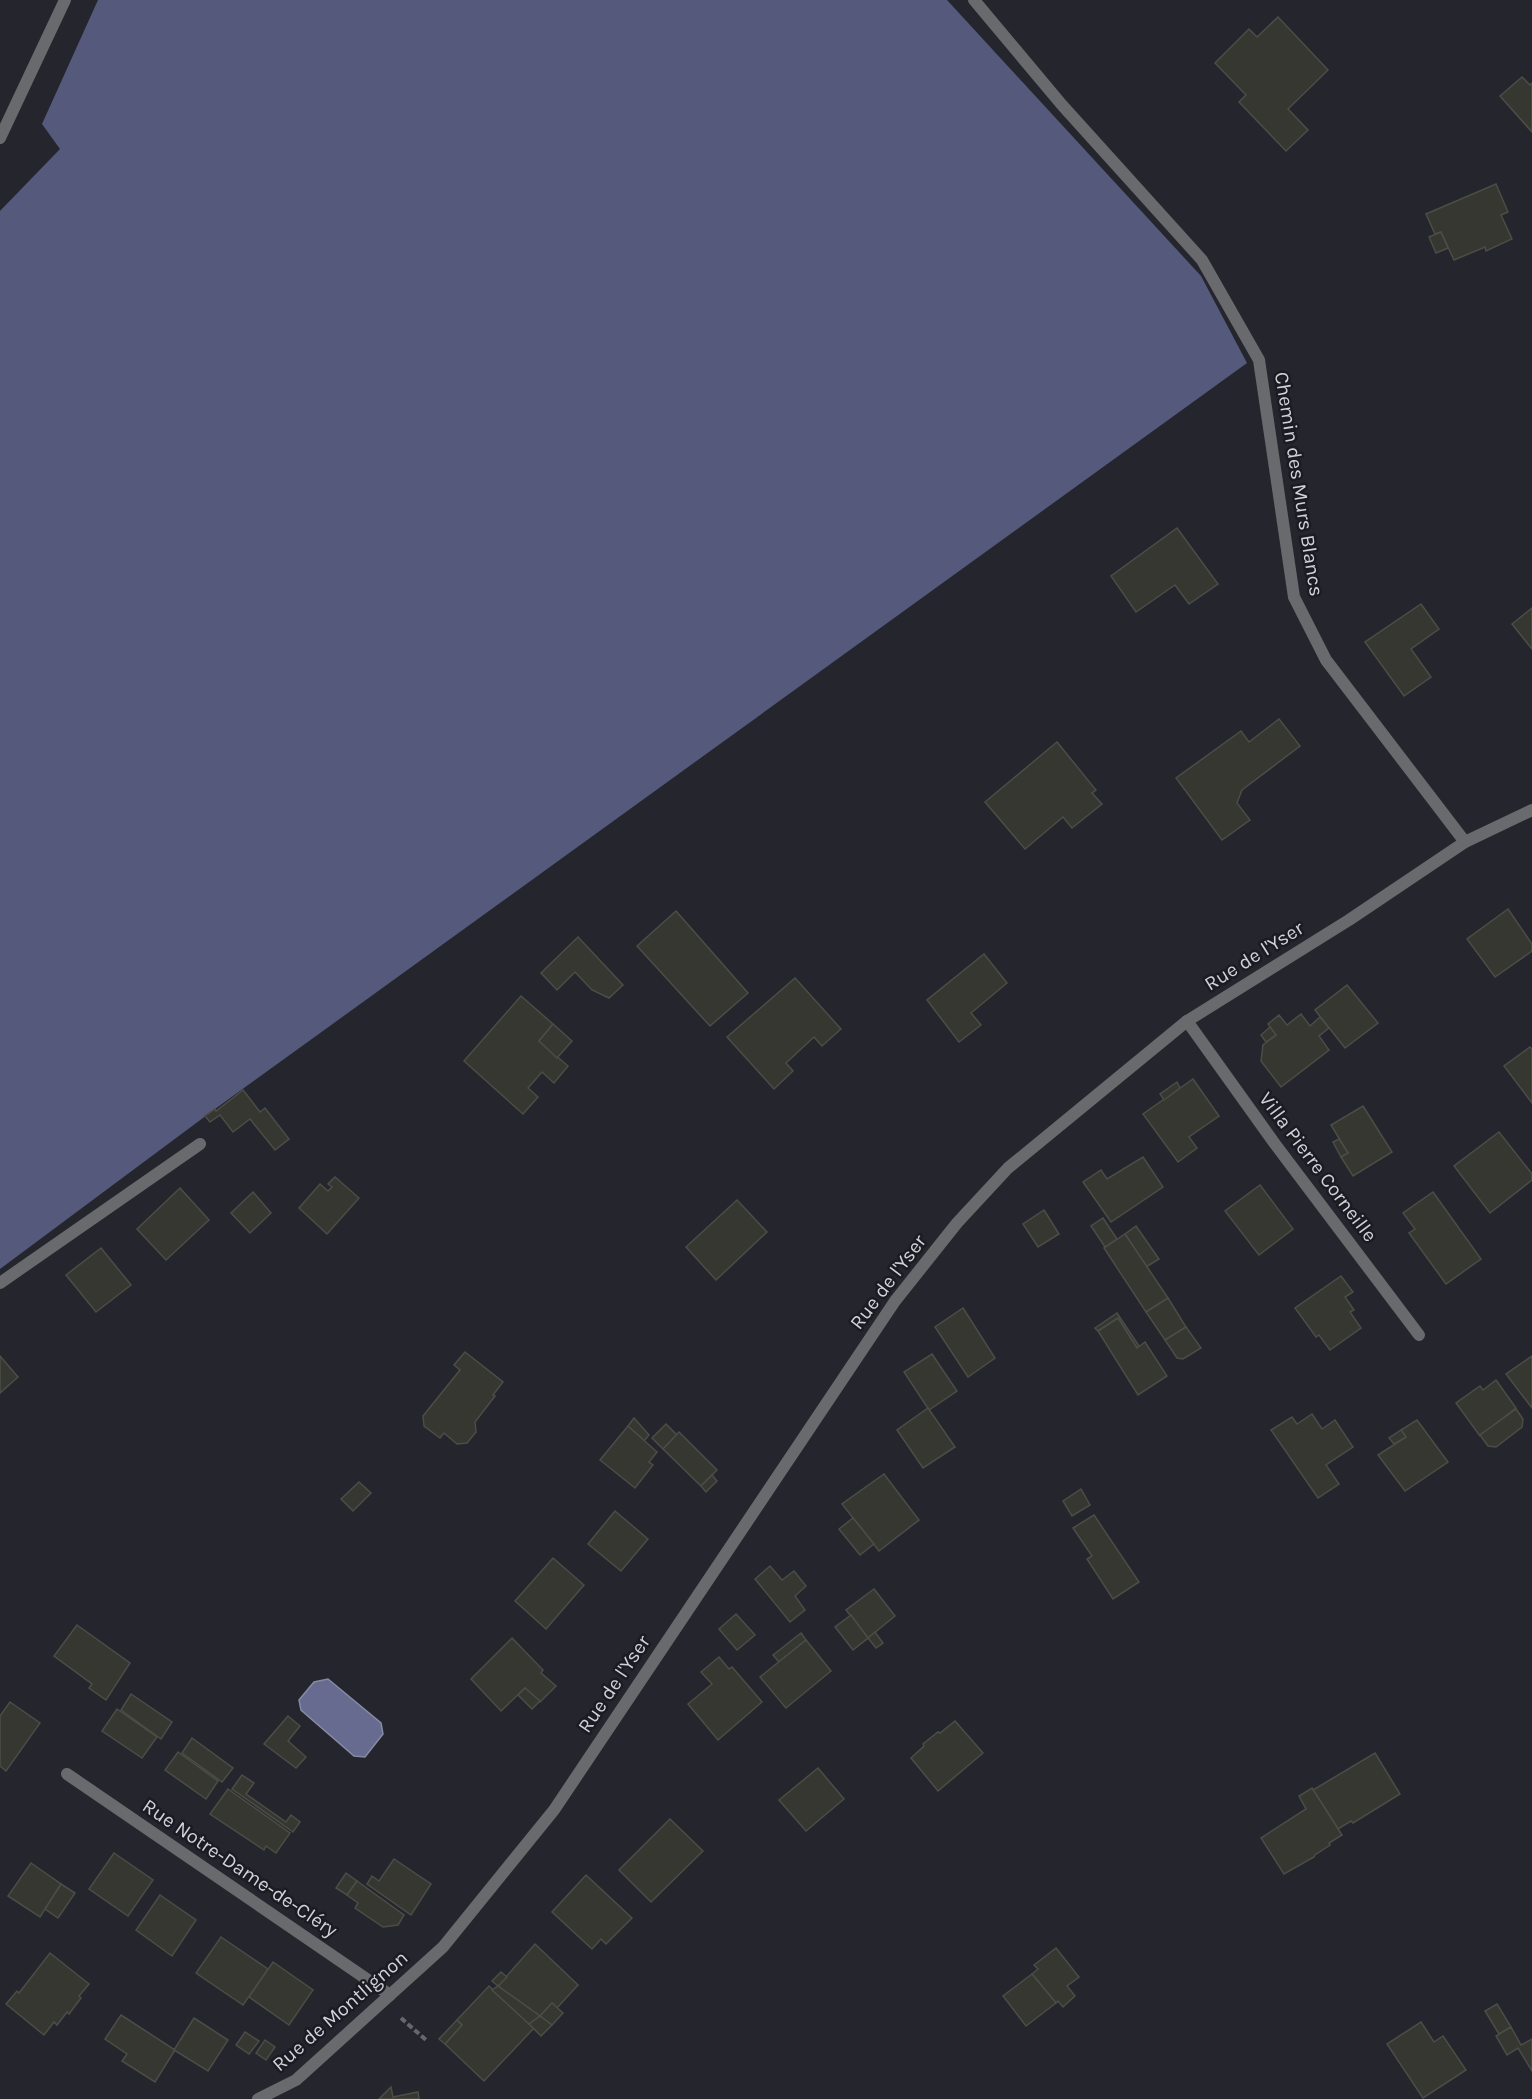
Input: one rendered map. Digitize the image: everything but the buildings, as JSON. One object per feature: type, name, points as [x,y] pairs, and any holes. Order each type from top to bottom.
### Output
[{"type":"street","points":[[0,138],[65,0]]},
{"type":"street","name":"Chemin des Murs Blancs","points":[[974,0],[1062,105],[1202,260],[1259,360],[1294,597],[1326,660],[1465,842]]},
{"type":"street","name":"Rue de l'Yser","points":[[443,1947],[554,1810],[895,1301],[957,1223],[1008,1168],[1187,1021],[1349,920],[1465,842],[1532,810]]},
{"type":"street","name":"Villa Pierre Corneille","points":[[1187,1021],[1275,1144],[1419,1335]]},
{"type":"street","points":[[0,1283],[200,1144]]},
{"type":"street","name":"Rue Notre-Dame-de-Cléry","points":[[68,1774],[386,1998]]},
{"type":"street","name":"Rue de Montlignon","points":[[258,2099],[296,2080],[443,1947]]},
{"type":"path","points":[[386,1998],[426,2040]]},
{"type":"shaded area","points":[[98,0],[947,0],[1201,276],[1247,363],[215,1109],[0,1269],[0,211],[60,149],[42,124]]},
{"type":"shaded area","points":[[328,1679],[381,1723],[383,1734],[365,1757],[354,1756],[301,1710],[299,1700],[314,1682]]}]
